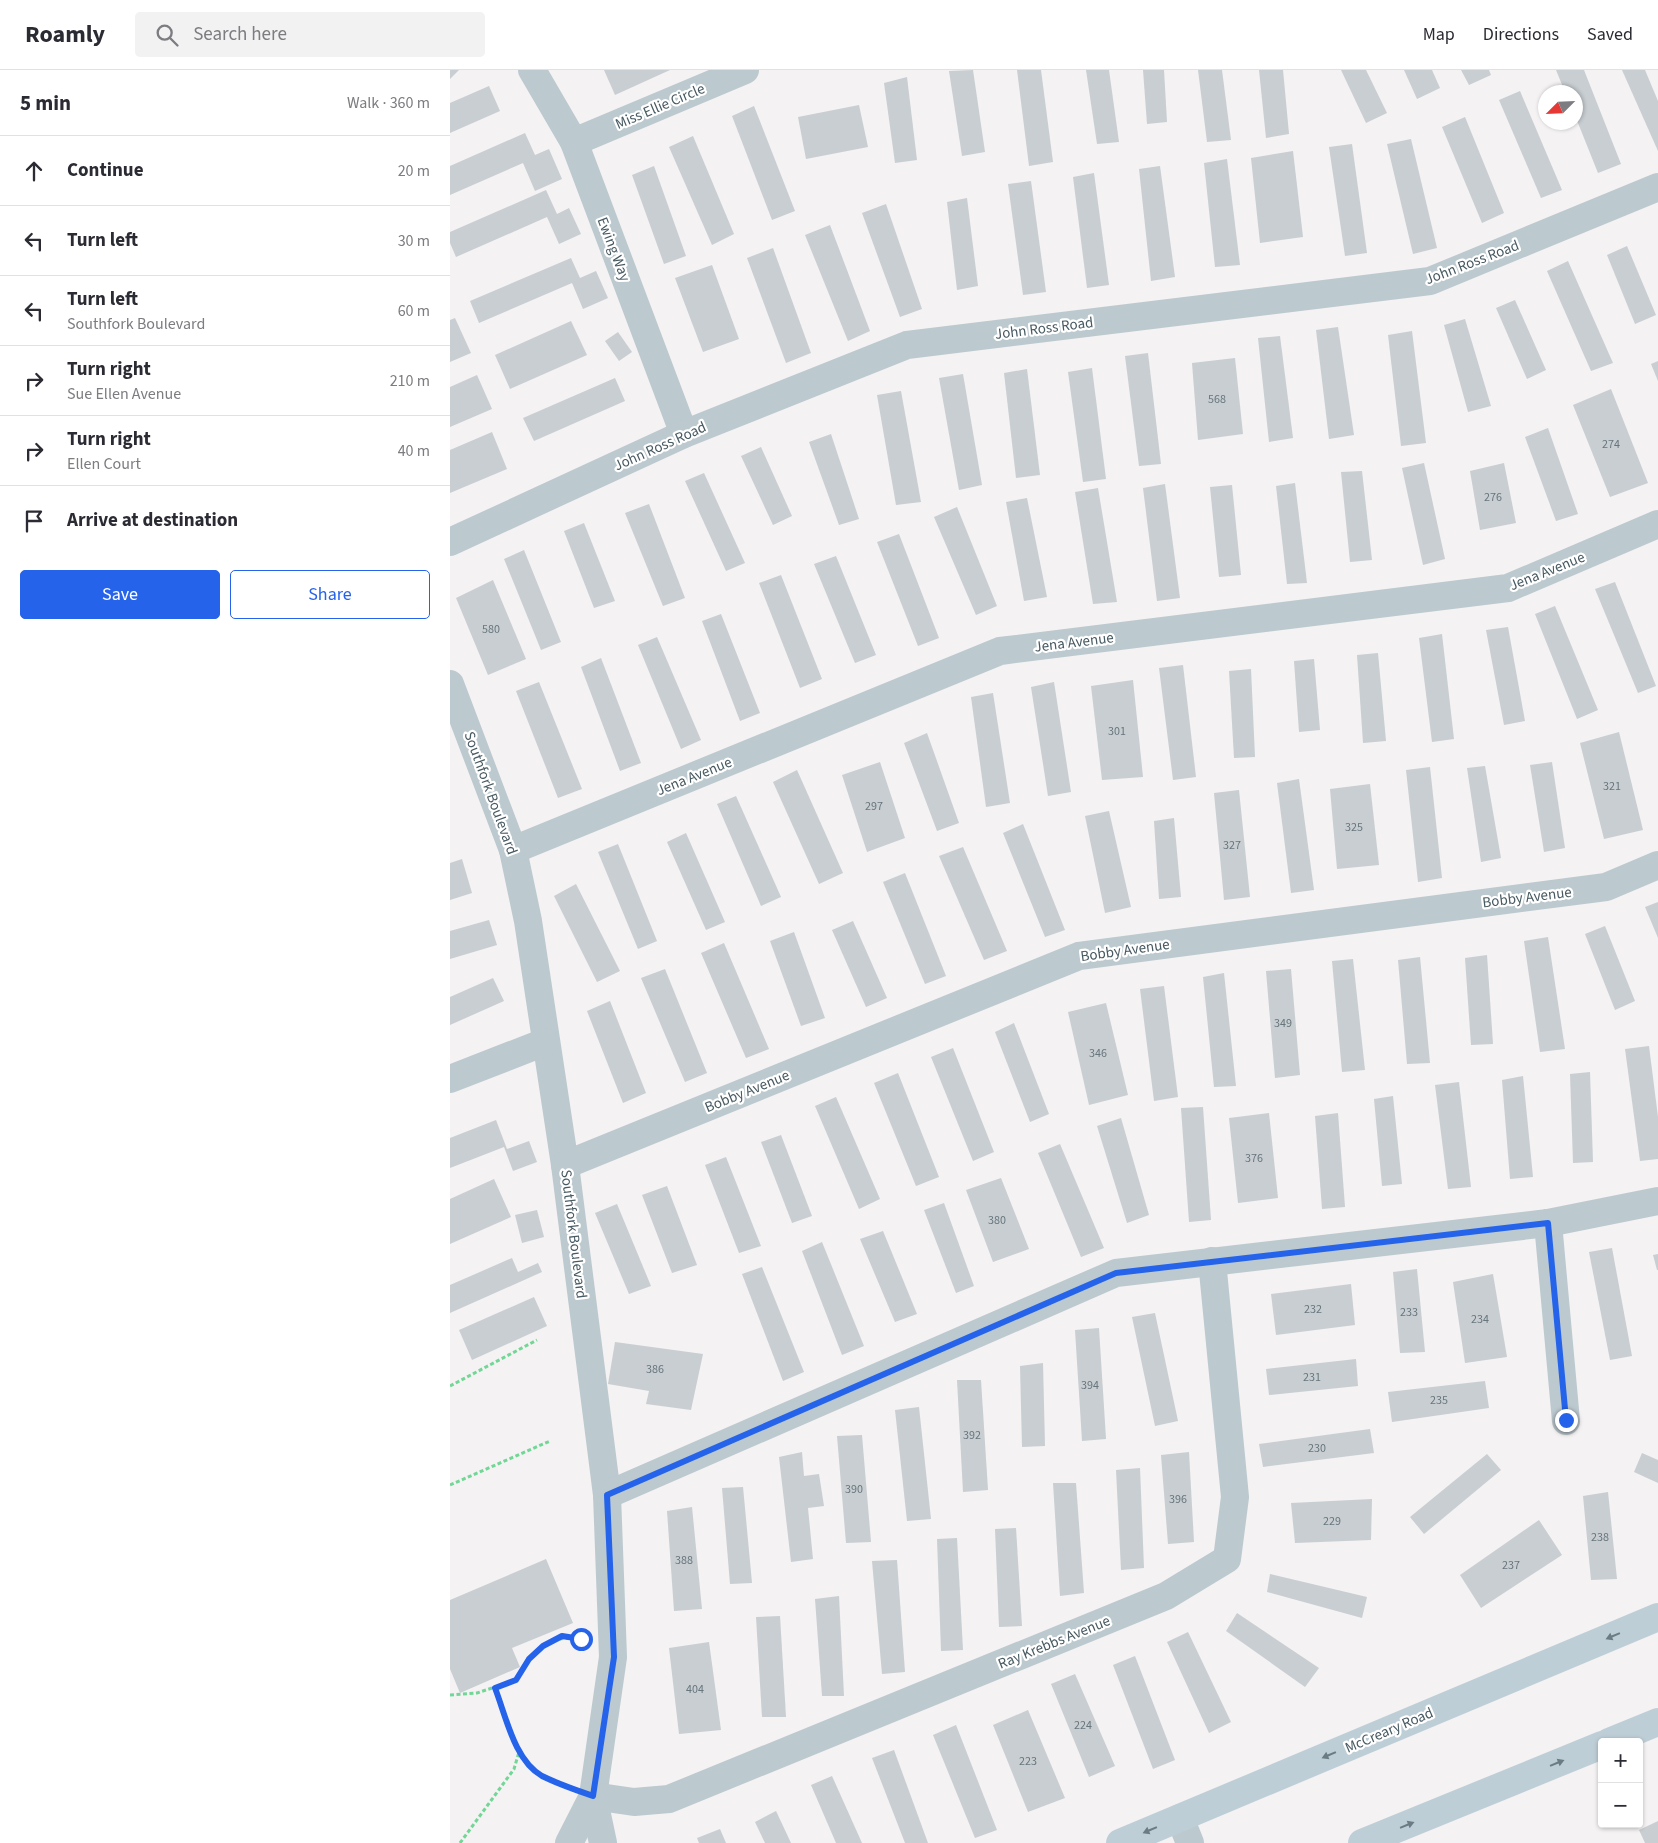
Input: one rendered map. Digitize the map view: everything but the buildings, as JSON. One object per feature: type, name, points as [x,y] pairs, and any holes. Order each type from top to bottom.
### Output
[{"type":"main road","name":"McCreary Road","points":[[1120,1843],[1658,1617]]},
{"type":"main road","points":[[1619,1738],[1658,1722]]},
{"type":"main road","points":[[1362,1843],[1598,1747]]},
{"type":"street","name":"Ewing Way","points":[[532,70],[574,142],[684,434]]},
{"type":"street","name":"Miss Ellie Circle","points":[[574,142],[745,70]]},
{"type":"street","name":"John Ross Road","points":[[450,542],[684,434],[907,345],[1430,281],[1658,187]]},
{"type":"street","name":"Jena Avenue","points":[[514,850],[1000,651],[1508,588],[1658,524]]},
{"type":"street","name":"Southfork Boulevard","points":[[450,684],[514,850],[528,921],[565,1165],[607,1495],[614,1657],[593,1796],[569,1843]]},
{"type":"street","name":"Bobby Avenue","points":[[565,1165],[1079,956],[1606,887],[1658,865]]},
{"type":"street","points":[[450,1079],[545,1042]]},
{"type":"street","points":[[607,1495],[1116,1273],[1548,1223],[1658,1201]]},
{"type":"street","points":[[1548,1223],[1566,1420]]},
{"type":"street","name":"Ray Krebbs Avenue","points":[[593,1796],[634,1802],[669,1799],[1166,1596],[1227,1559],[1235,1497],[1212,1261]]},
{"type":"street","name":"Southfork Boulevard","points":[[593,1796],[603,1843]]},
{"type":"street","points":[[1180,1818],[1190,1843]]},
{"type":"path","points":[[450,1386],[537,1340]]},
{"type":"path","points":[[450,1485],[550,1441]]},
{"type":"path","points":[[450,1695],[495,1688],[516,1680],[529,1659],[543,1646],[562,1636],[581,1639]]},
{"type":"path","points":[[495,1688],[519,1751],[530,1767],[542,1776],[593,1796]]},
{"type":"path","points":[[460,1843],[514,1768],[519,1751]]},
{"type":"route","points":[[581,1639],[562,1636],[543,1646],[529,1659],[516,1680],[495,1688],[519,1751],[530,1767],[542,1776],[593,1796],[614,1657],[607,1495],[1116,1273],[1548,1223],[1566,1420]]}]
